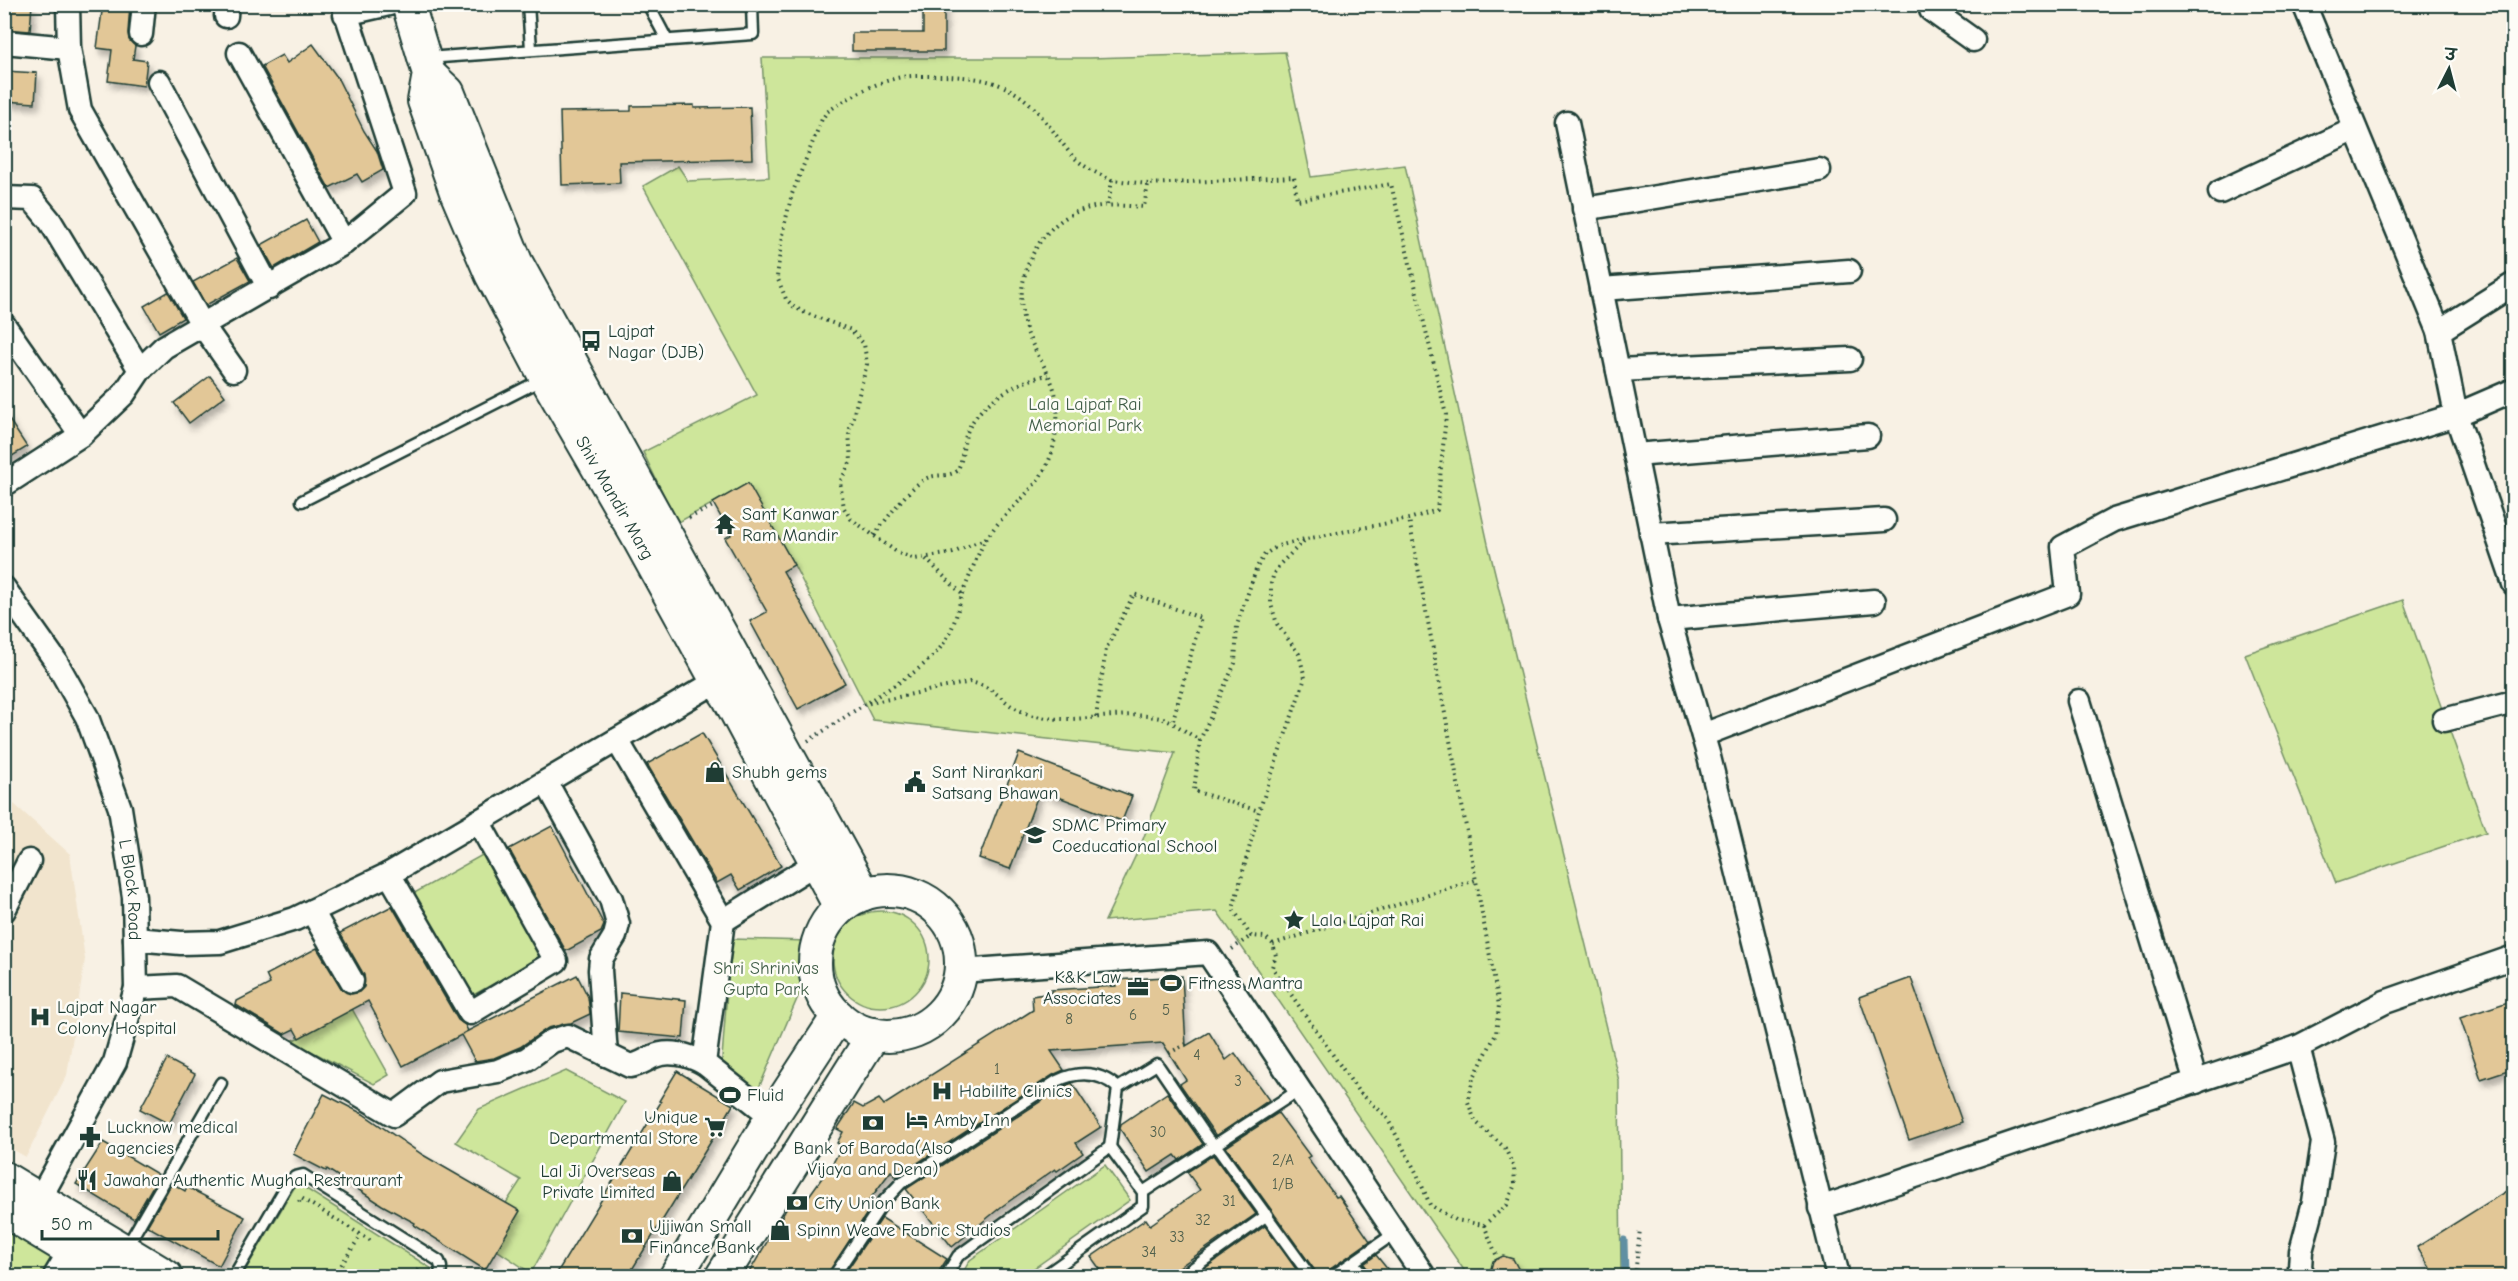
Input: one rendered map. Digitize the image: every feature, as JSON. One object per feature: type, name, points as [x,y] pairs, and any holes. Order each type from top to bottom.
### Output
[{"type":"street","points":[[68,4],[69,48],[80,110],[203,326],[234,370]]},
{"type":"street","points":[[141,34],[144,4]]},
{"type":"street","points":[[6,482],[81,435],[124,394],[141,370],[164,347],[344,243],[405,193],[344,9],[389,4]]},
{"type":"street","name":"Shiv Mandir Marg","points":[[408,4],[426,66],[424,101],[456,192],[491,274],[546,378],[717,681],[728,696],[816,863],[852,900]]},
{"type":"street","points":[[1935,4],[1931,10],[1973,40]]},
{"type":"street","points":[[2304,4],[2439,331],[2456,415],[2514,584]]},
{"type":"street","points":[[4,42],[69,48]]},
{"type":"street","points":[[239,53],[344,243]]},
{"type":"street","name":"Shiv Mandir Marg","points":[[426,66],[448,92],[516,262],[787,754],[852,900]]},
{"type":"street","points":[[159,82],[269,288]]},
{"type":"street","points":[[1567,123],[1669,619],[1703,735],[1838,1276]]},
{"type":"street","points":[[2220,192],[2355,129]]},
{"type":"street","points":[[1584,209],[1819,170]]},
{"type":"street","points":[[4,198],[32,199],[50,221],[141,370]]},
{"type":"street","points":[[1601,289],[1849,270]]},
{"type":"street","points":[[2439,331],[2514,284]]},
{"type":"street","points":[[4,325],[81,435]]},
{"type":"street","points":[[1618,370],[1850,359]]},
{"type":"street","points":[[1703,735],[2068,594],[2063,547],[2114,520],[2456,415],[2514,390]]},
{"type":"street","points":[[1635,455],[1868,436]]},
{"type":"street","points":[[1651,534],[1884,520]]},
{"type":"street","name":"L Block Road","points":[[4,588],[55,660],[87,717],[120,808],[134,897],[136,988],[115,1062],[39,1200]]},
{"type":"street","points":[[1669,619],[1875,602]]},
{"type":"street","points":[[135,939],[220,942],[264,931],[312,911],[389,874],[717,681]]},
{"type":"street","points":[[2079,701],[2196,1082]]},
{"type":"street","points":[[2444,720],[2514,702]]},
{"type":"street","points":[[617,740],[723,921],[704,1063]]},
{"type":"street","points":[[546,782],[611,899],[618,924],[615,936],[601,959],[606,1055]]},
{"type":"street","points":[[389,874],[470,1013],[556,961],[478,821]]},
{"type":"street","points":[[4,909],[29,861]]},
{"type":"street","points":[[723,921],[816,863]]},
{"type":"street","points":[[883,890],[901,891],[913,894],[934,906],[947,920],[956,936],[962,962],[961,971],[950,1003],[929,1023],[903,1034],[874,1034],[860,1030],[838,1016],[826,1001],[818,984],[815,959],[821,935],[852,900],[883,890]]},
{"type":"street","points":[[312,911],[352,981]]},
{"type":"street","points":[[961,971],[1208,953],[1424,1276]]},
{"type":"street","points":[[1820,1208],[2298,1047],[2385,1002],[2514,957]]},
{"type":"street","points":[[136,988],[177,986],[394,1115],[440,1081],[498,1071],[527,1059],[552,1041],[568,1036],[630,1066],[636,1066],[654,1056],[669,1053],[693,1057],[704,1063],[772,1117]]},
{"type":"street","points":[[676,1276],[772,1117],[838,1016]]},
{"type":"street","points":[[722,1276],[874,1034]]},
{"type":"street","points":[[2298,1047],[2323,1142],[2314,1202],[2301,1251],[2300,1268],[2304,1276]]},
{"type":"street","points":[[4,1178],[39,1200],[119,1264]]},
{"type":"street","points":[[6,1215],[63,1264],[119,1264],[166,1276]]},
{"type":"lane","points":[[528,4],[531,50]]},
{"type":"lane","points":[[648,4],[667,40]]},
{"type":"lane","points":[[426,66],[531,50],[753,34],[752,4]]},
{"type":"lane","points":[[302,501],[546,378]]},
{"type":"lane","points":[[1044,1276],[1143,1206],[1143,1192],[1110,1147],[1118,1089],[1157,1064],[1208,1139],[1216,1146],[1310,1276]]},
{"type":"lane","points":[[834,1276],[884,1201],[902,1184],[998,1119],[1073,1073],[1094,1075],[1111,1082],[1118,1089]]},
{"type":"lane","points":[[119,1264],[221,1083]]},
{"type":"lane","points":[[1143,1192],[1299,1090]]},
{"type":"lane","points":[[946,1276],[958,1256],[1110,1147]]},
{"type":"lane","points":[[234,1276],[287,1185],[295,1177],[303,1175],[439,1261],[440,1276]]},
{"type":"lane","points":[[1182,1276],[1267,1215]]},
{"type":"lane","points":[[1334,1276],[1395,1233]]},
{"type":"lane","points":[[1353,1263],[1362,1273]]},
{"type":"path","points":[[987,537],[953,553],[926,558],[904,557],[847,514],[839,486],[851,461],[849,432],[867,364],[864,344],[851,330],[793,306],[783,293],[777,277],[782,235],[792,194],[822,119],[836,106],[880,83],[905,75],[965,76],[996,83],[1020,95],[1051,127],[1076,159],[1092,171],[1112,180],[1148,184],[1294,177],[1297,200],[1391,184],[1446,415],[1437,510],[1409,519],[1278,546],[1265,554],[1257,567],[1237,625],[1235,663],[1200,740],[1194,790],[1259,812]]},
{"type":"path","points":[[1108,205],[1112,180]]},
{"type":"path","points":[[787,754],[930,659],[946,640],[954,623],[962,594],[987,537],[1037,483],[1049,462],[1053,446],[1058,408],[1055,390],[1037,356],[1023,318],[1021,297],[1029,261],[1044,235],[1059,221],[1093,207],[1108,205],[1144,207],[1148,184]]},
{"type":"path","points":[[874,536],[895,508],[923,480],[929,477],[947,476],[957,471],[968,429],[981,411],[1022,382],[1048,375]]},
{"type":"path","points":[[689,518],[713,506]]},
{"type":"path","points":[[1409,519],[1499,1005],[1496,1034],[1469,1088],[1468,1102],[1475,1121],[1505,1148],[1515,1176],[1514,1191],[1507,1205],[1484,1225]]},
{"type":"path","points":[[1251,936],[1233,909],[1259,812],[1305,678],[1299,654],[1277,624],[1271,604],[1271,584],[1281,562],[1306,539]]},
{"type":"path","points":[[926,558],[962,594]]},
{"type":"path","points":[[1096,717],[1106,649],[1134,594],[1201,618],[1172,724]]},
{"type":"path","points":[[864,704],[970,682],[987,685],[1021,711],[1058,720],[1096,717],[1161,718],[1200,740]]},
{"type":"path","points":[[1274,944],[1476,880]]},
{"type":"path","points":[[1232,949],[1251,936],[1265,937],[1274,944],[1276,956],[1272,967],[1358,1091],[1386,1116],[1417,1173],[1430,1205],[1456,1220],[1484,1225]]},
{"type":"path","points":[[295,1208],[301,1198],[380,1246]]},
{"type":"path","points":[[1484,1225],[1498,1259]]},
{"type":"path","points":[[1635,1276],[1640,1229]]},
{"type":"path","points":[[338,1270],[361,1235]]},
{"type":"path","points":[[410,1264],[420,1270],[416,1276]]},
{"type":"shaded area","name":"Lajpat Nagar Colony Hospital","points":[[5,796],[70,854],[85,959],[67,1075],[26,1157],[5,1145]]},
{"type":"green space","name":"Lala Lajpat Rai Memorial Park","points":[[1285,52],[1311,177],[1405,165],[1488,544],[1619,1081],[1621,1276],[1468,1276],[1217,911],[1105,921],[1142,842],[1175,753],[873,720],[794,565],[748,484],[677,523],[643,452],[757,395],[643,186],[678,166],[688,181],[769,177],[762,58],[1090,58]]},
{"type":"green space","points":[[2403,600],[2486,832],[2336,883],[2245,654]]},
{"type":"green space","points":[[484,854],[543,956],[468,998],[409,896]]},
{"type":"green space","points":[[881,911],[899,914],[915,925],[926,941],[929,959],[926,977],[915,993],[899,1004],[881,1007],[863,1004],[847,993],[836,977],[833,959],[836,941],[847,925],[863,914]]},
{"type":"green space","name":"Shri Shrinivas Gupta Park","points":[[731,939],[808,941],[803,985],[758,1090],[721,1071]]},
{"type":"green space","points":[[351,1007],[389,1075],[374,1084],[292,1041]]},
{"type":"green space","points":[[566,1071],[625,1102],[531,1273],[482,1240],[521,1180],[456,1142],[479,1109]]},
{"type":"green space","points":[[1105,1165],[1130,1200],[1023,1276],[961,1276],[970,1260]]},
{"type":"green space","points":[[297,1183],[432,1269],[427,1276],[242,1276]]},
{"type":"green space","points":[[4,1227],[61,1257],[50,1276],[5,1276]]},
{"type":"building","points":[[4,4],[32,4],[30,31],[4,29]]},
{"type":"building","points":[[103,4],[130,4],[128,33],[129,40],[135,46],[133,59],[147,61],[144,86],[108,81],[112,50],[97,48]]},
{"type":"building","points":[[923,4],[944,4],[944,51],[852,51],[852,33],[923,33]]},
{"type":"building","points":[[313,44],[337,77],[364,131],[377,151],[383,170],[362,182],[357,174],[329,188],[262,66],[282,55],[287,63]]},
{"type":"building","points":[[4,71],[37,73],[35,103],[4,101]]},
{"type":"building","points":[[694,105],[694,108],[750,107],[752,159],[619,162],[620,183],[562,185],[560,112],[631,111],[631,106]]},
{"type":"building","points":[[306,220],[318,242],[274,268],[261,245]]},
{"type":"building","points":[[237,258],[250,281],[206,305],[193,282]]},
{"type":"building","points":[[168,292],[183,318],[159,332],[144,306]]},
{"type":"building","points":[[210,376],[225,396],[189,423],[174,403]]},
{"type":"building","points":[[4,412],[27,447],[4,461]]},
{"type":"building","points":[[748,483],[794,565],[783,571],[845,683],[798,709],[750,621],[767,612],[725,538],[731,535],[713,503]]},
{"type":"building","points":[[702,733],[781,866],[740,890],[731,875],[717,883],[647,764]]},
{"type":"building","points":[[1019,753],[1132,796],[1122,821],[1040,790],[1010,869],[979,858]]},
{"type":"building","points":[[552,826],[604,925],[601,932],[566,951],[509,849]]},
{"type":"building","points":[[392,906],[458,1020],[465,1025],[468,1031],[577,975],[588,997],[590,1014],[571,1023],[548,1028],[520,1047],[494,1058],[475,1061],[461,1035],[403,1066],[368,1001],[299,1038],[294,1029],[284,1034],[236,1005],[237,1001],[270,984],[266,975],[317,948],[341,988],[351,994],[359,992],[364,987],[364,975],[340,933]]},
{"type":"building","points":[[1182,976],[1186,1046],[1209,1032],[1226,1060],[1235,1053],[1269,1100],[1216,1136],[1180,1084],[1186,1080],[1163,1043],[1051,1051],[1064,1070],[896,1177],[891,1171],[864,1207],[869,1210],[827,1276],[747,1276],[795,1194],[806,1200],[834,1161],[842,1146],[837,1143],[843,1132],[837,1129],[854,1103],[863,1108],[879,1099],[884,1105],[1033,1010],[1032,996],[1051,993],[1051,990],[1116,986],[1115,980]]},
{"type":"building","points":[[1911,978],[1962,1122],[1909,1140],[1859,997]]},
{"type":"building","points":[[620,993],[686,1000],[683,1038],[618,1032]]},
{"type":"building","points":[[2514,1000],[2514,1068],[2481,1079],[2460,1018]]},
{"type":"building","points":[[167,1059],[195,1074],[169,1124],[140,1109]]},
{"type":"building","points":[[677,1071],[733,1105],[723,1122],[628,1276],[555,1276],[661,1102],[659,1101]]},
{"type":"building","points":[[1072,1083],[1101,1127],[1076,1143],[1083,1153],[1057,1171],[1055,1169],[1001,1207],[952,1247],[906,1189]]},
{"type":"building","points":[[1167,1093],[1203,1144],[1179,1160],[1175,1155],[1149,1172],[1120,1129],[1121,1124]]},
{"type":"building","points":[[324,1094],[363,1114],[423,1155],[520,1211],[485,1270],[414,1225],[415,1223],[382,1205],[327,1169],[326,1171],[293,1154]]},
{"type":"building","points":[[1278,1113],[1310,1156],[1307,1158],[1336,1197],[1339,1196],[1370,1241],[1329,1270],[1326,1276],[1317,1276],[1226,1147]]},
{"type":"building","points":[[103,1142],[159,1175],[134,1219],[76,1184]]},
{"type":"building","points":[[1213,1155],[1256,1214],[1166,1276],[1105,1276],[1091,1257],[1146,1219],[1150,1225],[1200,1190],[1187,1172]]},
{"type":"building","points":[[172,1183],[185,1191],[187,1187],[245,1217],[219,1266],[147,1226]]},
{"type":"building","points":[[2514,1186],[2514,1276],[2435,1276],[2417,1247]]},
{"type":"building","points":[[882,1218],[947,1259],[936,1276],[843,1276]]},
{"type":"building","points":[[1265,1226],[1301,1276],[1194,1276]]},
{"type":"building","points":[[1376,1255],[1393,1276],[1368,1276],[1369,1271],[1364,1264]]},
{"type":"building","points":[[1503,1256],[1513,1259],[1522,1276],[1489,1276],[1493,1261]]},
{"type":"waterway","points":[[1624,1240],[1625,1276]]},
{"type":"place","name":"Lajpat Nagar (DJB)","points":[[591,341]]},
{"type":"place","name":"Sant Kanwar Ram Mandir","points":[[725,524]]},
{"type":"place","name":"Shubh gems","points":[[715,772]]},
{"type":"place","name":"Sant Nirankari Satsang Bhawan","points":[[915,782]]},
{"type":"place","name":"SDMC Primary Coeducational School","points":[[1035,835]]},
{"type":"place","name":"Lala Lajpat Rai","points":[[1294,920]]},
{"type":"place","name":"Fitness Mantra","points":[[1171,983]]},
{"type":"place","name":"K&K Law Associates","points":[[1138,987]]},
{"type":"place","name":"Lajpat Nagar Colony Hospital","points":[[40,1017]]},
{"type":"place","name":"Habilite Clinics","points":[[942,1091]]},
{"type":"place","name":"Fluid","points":[[730,1095]]},
{"type":"place","name":"Amby Inn","points":[[917,1120]]},
{"type":"place","name":"Bank of Baroda(Also Vijaya and Dena)","points":[[873,1123]]},
{"type":"place","name":"Unique Departmental Store","points":[[715,1127]]},
{"type":"place","name":"Lucknow medical agencies","points":[[90,1137]]},
{"type":"place","name":"Jawahar Authentic Mughal Restraurant","points":[[87,1180]]},
{"type":"place","name":"Lal Ji Overseas Private Limited","points":[[672,1181]]},
{"type":"place","name":"City Union Bank","points":[[797,1203]]},
{"type":"place","name":"Spinn Weave Fabric Studios","points":[[780,1230]]},
{"type":"place","name":"Ujjiwan Small Finance Bank","points":[[632,1236]]}]
